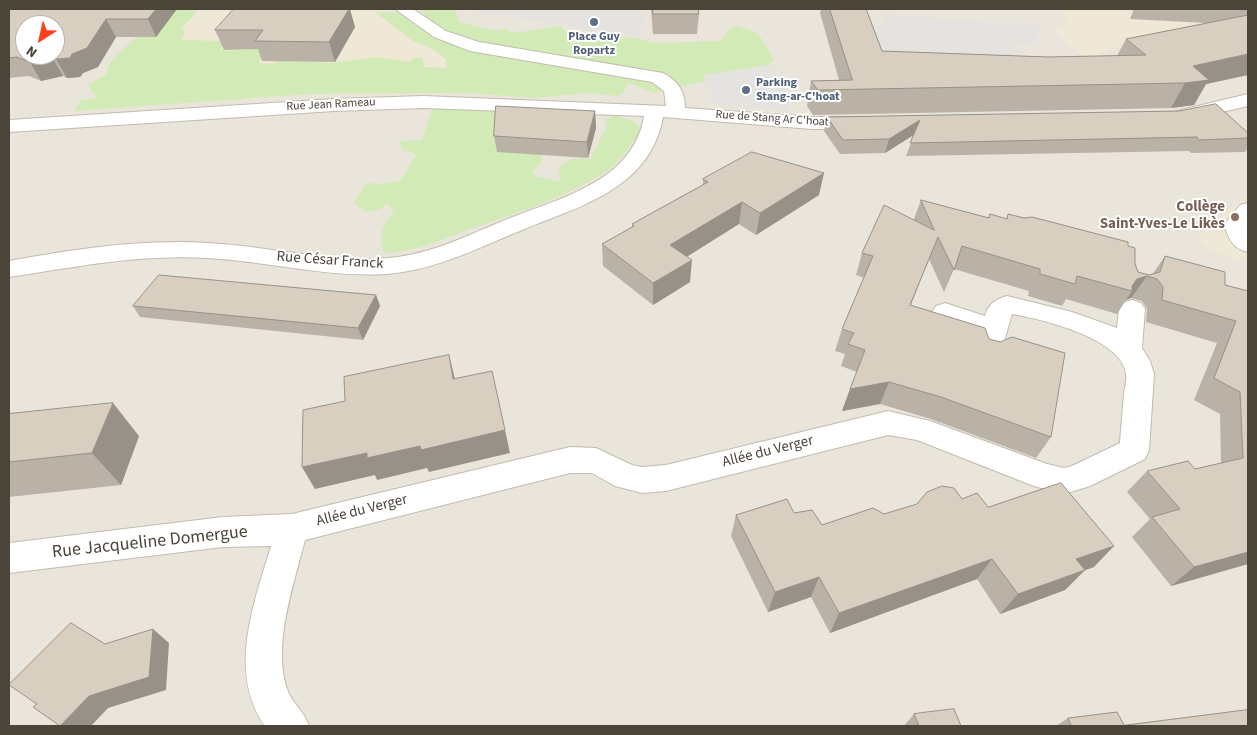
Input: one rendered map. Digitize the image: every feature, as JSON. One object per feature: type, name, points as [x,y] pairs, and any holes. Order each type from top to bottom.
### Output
[{"type":"street","name":"Rue César Franck","points":[[9,269],[150,249],[207,250],[360,266],[388,266],[430,258],[553,210],[610,181],[631,163],[640,152],[651,129],[676,98],[670,84],[657,77],[476,47],[440,34],[403,9]]},
{"type":"street","points":[[1164,116],[1198,112],[1248,100]]},
{"type":"street","name":"Rue Jean Rameau","points":[[9,126],[380,102],[458,103],[664,112]]},
{"type":"street","name":"Rue de Stang Ar C'hoat","points":[[664,112],[812,123],[885,123]]},
{"type":"street","points":[[1248,210],[1235,225],[1240,238],[1248,245]]},
{"type":"street","name":"Allée du Verger","points":[[292,529],[570,460],[596,461],[626,477],[642,480],[666,478],[888,423],[920,429],[1045,477],[1064,481],[1079,477],[1134,450],[1140,374],[1138,365],[1128,349],[1113,338],[1089,326],[1015,306],[1007,306],[999,311],[991,340],[944,312]]},
{"type":"street","points":[[1128,349],[1132,309]]},
{"type":"street","points":[[289,726],[273,704],[265,674],[263,648],[272,603],[292,529]]},
{"type":"street","name":"Rue Jacqueline Domergue","points":[[9,558],[223,532],[292,529]]},
{"type":"shaded area","points":[[9,9],[1248,9],[1248,726],[9,726]]},
{"type":"shaded area","name":"Place Guy Ropartz","points":[[461,9],[642,9],[644,25],[638,36]]},
{"type":"shaded area","points":[[1063,9],[1213,9],[1220,22],[1097,53],[1125,81],[1106,80],[1054,30],[1067,21]]},
{"type":"shaded area","points":[[379,10],[416,32],[505,72],[92,102],[96,80],[177,12]]},
{"type":"shaded area","points":[[884,15],[1036,25],[1039,31],[1034,43],[1014,44],[1032,64],[882,72],[869,25],[886,24]]},
{"type":"shaded area","points":[[769,65],[789,98],[788,111],[715,104],[703,75]]},
{"type":"shaded area","name":"Collège Saint-Yves-Le Likès","points":[[1248,194],[1248,264],[1206,248],[1197,238]]},
{"type":"green space","points":[[166,9],[199,9],[181,29],[185,32],[181,40],[228,41],[220,49],[228,51],[267,49],[258,63],[274,64],[278,61],[332,63],[377,57],[410,62],[413,58],[422,57],[424,67],[447,68],[446,59],[429,47],[413,41],[375,12],[399,13],[414,25],[424,27],[431,22],[421,11],[424,9],[455,9],[459,22],[497,31],[505,29],[513,33],[561,26],[572,43],[604,36],[636,38],[653,43],[721,41],[727,32],[737,26],[758,33],[774,60],[758,69],[731,74],[703,75],[705,81],[654,93],[628,83],[624,92],[618,96],[587,93],[536,98],[466,93],[312,94],[74,111],[81,100],[97,98],[88,85],[106,74],[110,62]]},
{"type":"green space","points":[[520,108],[544,134],[541,163],[532,171],[537,177],[549,178],[556,182],[562,179],[558,174],[562,164],[573,159],[590,159],[606,128],[606,120],[614,115],[633,121],[642,130],[611,168],[575,189],[527,209],[432,243],[409,250],[384,253],[383,230],[394,211],[387,204],[380,209],[366,212],[354,203],[366,183],[382,184],[400,181],[417,154],[403,150],[399,141],[422,140],[432,109]]},
{"type":"building","points":[[9,9],[156,9],[148,19],[106,19],[87,48],[72,54],[70,58],[65,58],[65,15],[15,15],[15,57],[9,58]]},
{"type":"building","points":[[234,9],[349,9],[329,42],[255,41],[263,30],[215,30]]},
{"type":"building","points":[[653,9],[698,9],[699,14],[653,14]]},
{"type":"building","points":[[830,9],[866,9],[882,51],[1048,57],[1146,55],[1126,39],[1248,15],[1248,54],[1193,66],[1209,80],[1185,83],[818,90],[811,81],[852,80]]},
{"type":"building","points":[[1216,104],[1248,133],[1248,138],[1199,140],[1197,137],[910,143],[920,120],[889,139],[843,140],[827,117],[1179,111]]},
{"type":"building","points":[[496,106],[595,111],[587,142],[494,136]]},
{"type":"building","points":[[752,152],[824,173],[760,213],[742,202],[670,245],[692,260],[653,283],[602,244],[634,226],[632,224],[708,182],[703,179]]},
{"type":"building","points":[[921,200],[989,218],[990,214],[1007,219],[1008,214],[1024,218],[1032,217],[1128,242],[1128,246],[1135,248],[1135,264],[1138,272],[1149,275],[1160,272],[1165,256],[1225,272],[1225,285],[1248,291],[1248,552],[1194,567],[1152,517],[1180,509],[1147,471],[1188,461],[1195,469],[1243,458],[1240,392],[1214,378],[1236,321],[1162,300],[1163,287],[1157,279],[1147,276],[1137,279],[1132,286],[1132,291],[1077,276],[1075,284],[1040,274],[1040,269],[962,246],[954,270],[938,237],[910,305],[985,328],[989,339],[1000,342],[1012,337],[1065,353],[1051,437],[941,397],[889,382],[850,389],[865,350],[848,344],[854,333],[842,329],[873,256],[862,253],[884,205],[934,230]]},
{"type":"building","points":[[159,275],[376,295],[358,328],[133,306]]},
{"type":"building","points":[[449,355],[453,379],[492,371],[505,430],[421,450],[420,446],[367,458],[367,453],[302,467],[303,410],[345,401],[344,377]]},
{"type":"building","points":[[113,403],[92,453],[9,462],[9,414]]},
{"type":"building","points":[[1061,483],[1114,546],[1076,559],[1085,570],[1018,594],[992,559],[839,613],[819,577],[775,592],[736,515],[787,499],[794,513],[812,510],[822,525],[873,508],[884,514],[917,504],[927,492],[942,486],[954,488],[962,499],[977,493],[988,507]]},
{"type":"building","points":[[71,623],[105,644],[153,629],[149,677],[89,696],[60,726],[33,707],[37,704],[9,685]]},
{"type":"building","points":[[954,709],[961,726],[919,726],[914,714]]},
{"type":"building","points":[[1248,710],[1248,726],[1065,726],[1071,725],[1068,718],[1117,712],[1124,725]]},
{"type":"place","name":"Place Guy Ropartz","points":[[594,22]]},
{"type":"place","name":"Parking Stang-ar-C'hoat","points":[[746,90]]},
{"type":"place","name":"Collège Saint-Yves-Le Likès","points":[[1235,217]]}]
